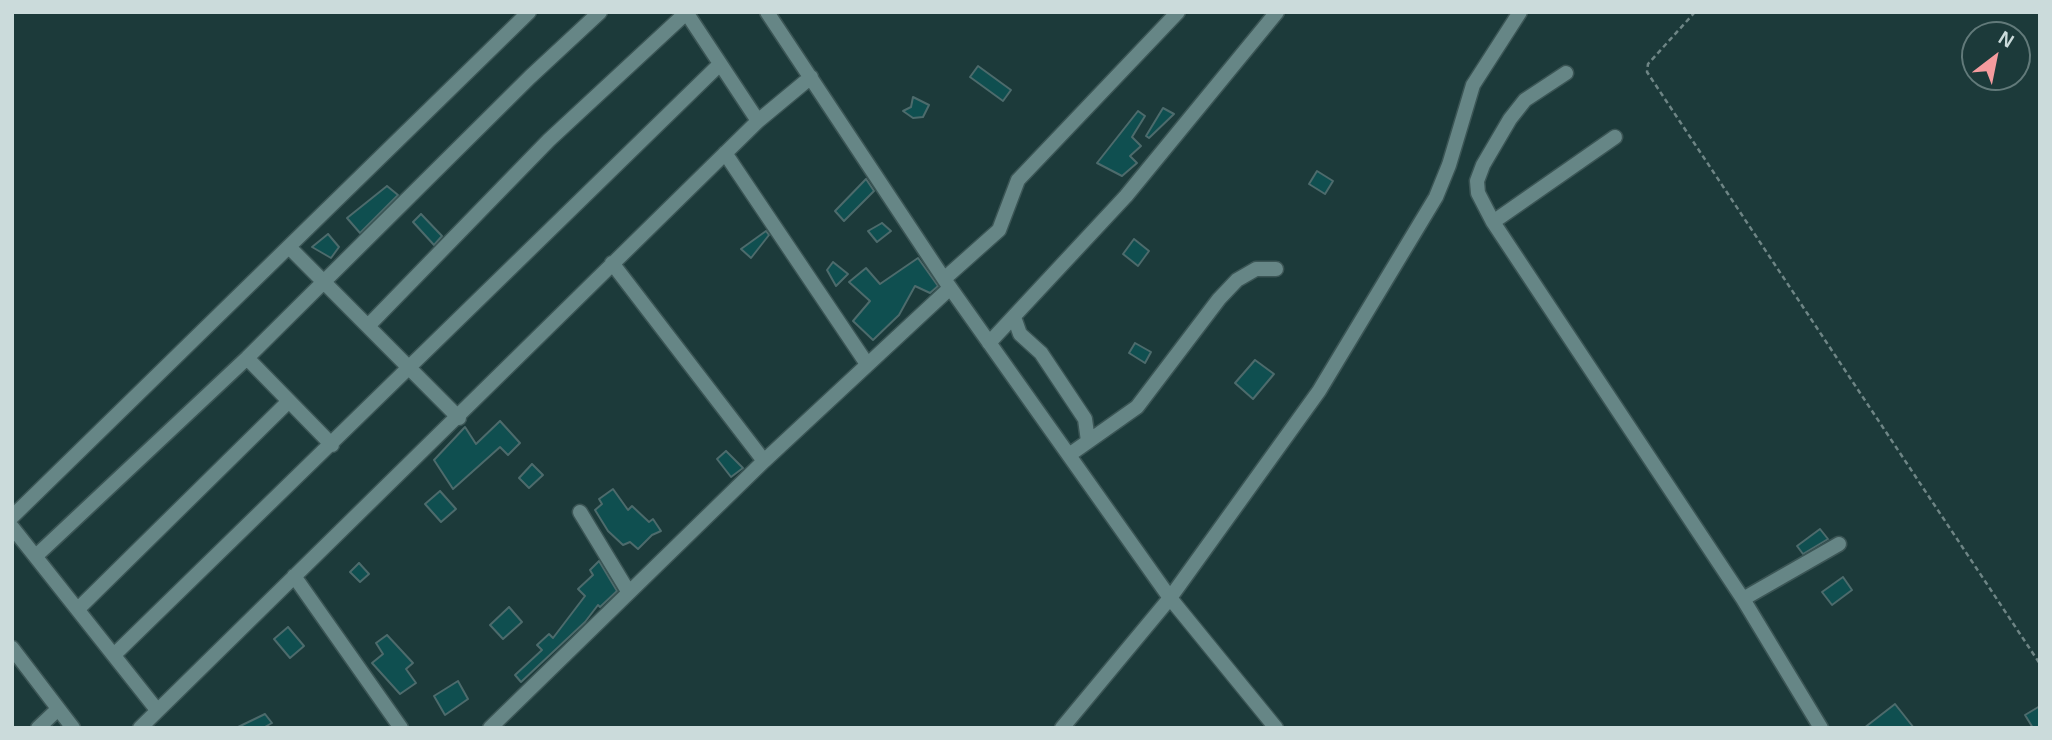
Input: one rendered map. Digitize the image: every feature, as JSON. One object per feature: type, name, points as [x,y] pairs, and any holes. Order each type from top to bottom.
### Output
[{"type":"street","points":[[12,517],[529,12]]},
{"type":"street","points":[[37,555],[247,358],[600,12]]},
{"type":"street","points":[[491,728],[628,591],[867,364],[999,230],[1018,180],[1178,12]]},
{"type":"street","points":[[989,343],[1126,196],[1277,12]]},
{"type":"street","points":[[1062,728],[1170,598],[1319,391],[1436,197],[1449,165],[1473,85],[1520,12]]},
{"type":"street","points":[[368,326],[549,140],[686,13],[758,121]]},
{"type":"street","points":[[769,13],[989,343],[1170,598],[1276,728]]},
{"type":"street","points":[[115,654],[332,445],[518,257],[720,64]]},
{"type":"street","points":[[1566,73],[1525,100],[1483,165],[1477,181],[1478,193],[1493,222],[1743,599],[1821,728]]},
{"type":"street","points":[[140,728],[725,153],[758,121],[811,77]]},
{"type":"street","points":[[1493,222],[1615,137]]},
{"type":"street","points":[[725,153],[867,364]]},
{"type":"street","points":[[289,247],[458,418]]},
{"type":"street","points":[[612,263],[764,461]]},
{"type":"street","points":[[1069,455],[1137,407],[1219,299],[1237,280],[1256,269],[1276,269]]},
{"type":"street","points":[[1014,317],[1020,334],[1041,353],[1085,419],[1088,441]]},
{"type":"street","points":[[247,358],[332,445]]},
{"type":"street","points":[[79,608],[289,401]]},
{"type":"street","points":[[580,512],[628,591]]},
{"type":"street","points":[[12,527],[79,608],[157,710]]},
{"type":"street","points":[[1743,599],[1839,544]]},
{"type":"street","points":[[295,576],[401,728]]},
{"type":"street","points":[[12,648],[73,728]]},
{"type":"street","points":[[38,728],[58,709]]},
{"type":"path","points":[[1695,12],[1648,64],[1647,72],[2040,664]]},
{"type":"building","points":[[978,66],[1011,90],[1003,101],[970,77]]},
{"type":"building","points":[[913,97],[929,105],[923,117],[913,118],[903,111],[911,107]]},
{"type":"building","points":[[1163,108],[1174,114],[1149,138],[1146,136]]},
{"type":"building","points":[[1138,111],[1145,116],[1132,137],[1141,146],[1130,156],[1137,163],[1122,176],[1097,163]]},
{"type":"building","points":[[1317,171],[1333,181],[1325,194],[1309,184]]},
{"type":"building","points":[[866,179],[874,191],[844,221],[835,211]]},
{"type":"building","points":[[387,186],[398,195],[360,233],[347,218]]},
{"type":"building","points":[[421,214],[442,236],[434,245],[413,222]]},
{"type":"building","points":[[882,223],[891,231],[877,242],[868,231]]},
{"type":"building","points":[[766,231],[769,235],[751,258],[741,249]]},
{"type":"building","points":[[328,234],[339,247],[331,258],[312,247]]},
{"type":"building","points":[[1134,239],[1149,251],[1138,266],[1123,254]]},
{"type":"building","points":[[918,258],[938,286],[930,293],[915,286],[899,315],[873,340],[853,321],[870,301],[849,282],[866,268],[880,284]]},
{"type":"building","points":[[833,262],[848,274],[836,286],[827,270]]},
{"type":"building","points":[[1135,343],[1151,352],[1145,363],[1129,353]]},
{"type":"building","points":[[1255,360],[1274,374],[1253,399],[1235,383]]},
{"type":"building","points":[[500,421],[520,443],[508,455],[500,447],[453,489],[434,460],[465,427],[476,444]]},
{"type":"building","points":[[726,451],[743,468],[731,477],[717,459]]},
{"type":"building","points":[[532,464],[543,475],[529,488],[519,478]]},
{"type":"building","points":[[613,489],[628,510],[632,506],[649,522],[653,519],[661,531],[652,535],[638,549],[630,542],[623,545],[608,531],[595,510],[602,504],[599,499]]},
{"type":"building","points":[[440,491],[456,509],[441,522],[425,504]]},
{"type":"building","points":[[1820,529],[1828,539],[1803,554],[1797,546]]},
{"type":"building","points":[[599,561],[617,591],[600,607],[598,605],[585,622],[521,682],[515,675],[542,650],[537,645],[549,634],[553,638],[585,596],[578,589],[593,575],[590,570]]},
{"type":"building","points":[[359,563],[369,574],[360,582],[350,572]]},
{"type":"building","points":[[1843,577],[1852,590],[1832,605],[1822,592]]},
{"type":"building","points":[[509,607],[522,622],[503,639],[490,625]]},
{"type":"building","points":[[288,627],[304,646],[290,658],[274,639]]},
{"type":"building","points":[[387,635],[413,663],[406,669],[416,683],[400,694],[372,663],[383,654],[376,643]]},
{"type":"building","points":[[458,681],[468,699],[445,715],[434,696]]},
{"type":"building","points":[[1895,704],[1914,728],[1864,728]]},
{"type":"building","points":[[2040,706],[2040,728],[2033,728],[2025,715]]},
{"type":"building","points":[[265,714],[272,723],[263,728],[236,728]]}]
